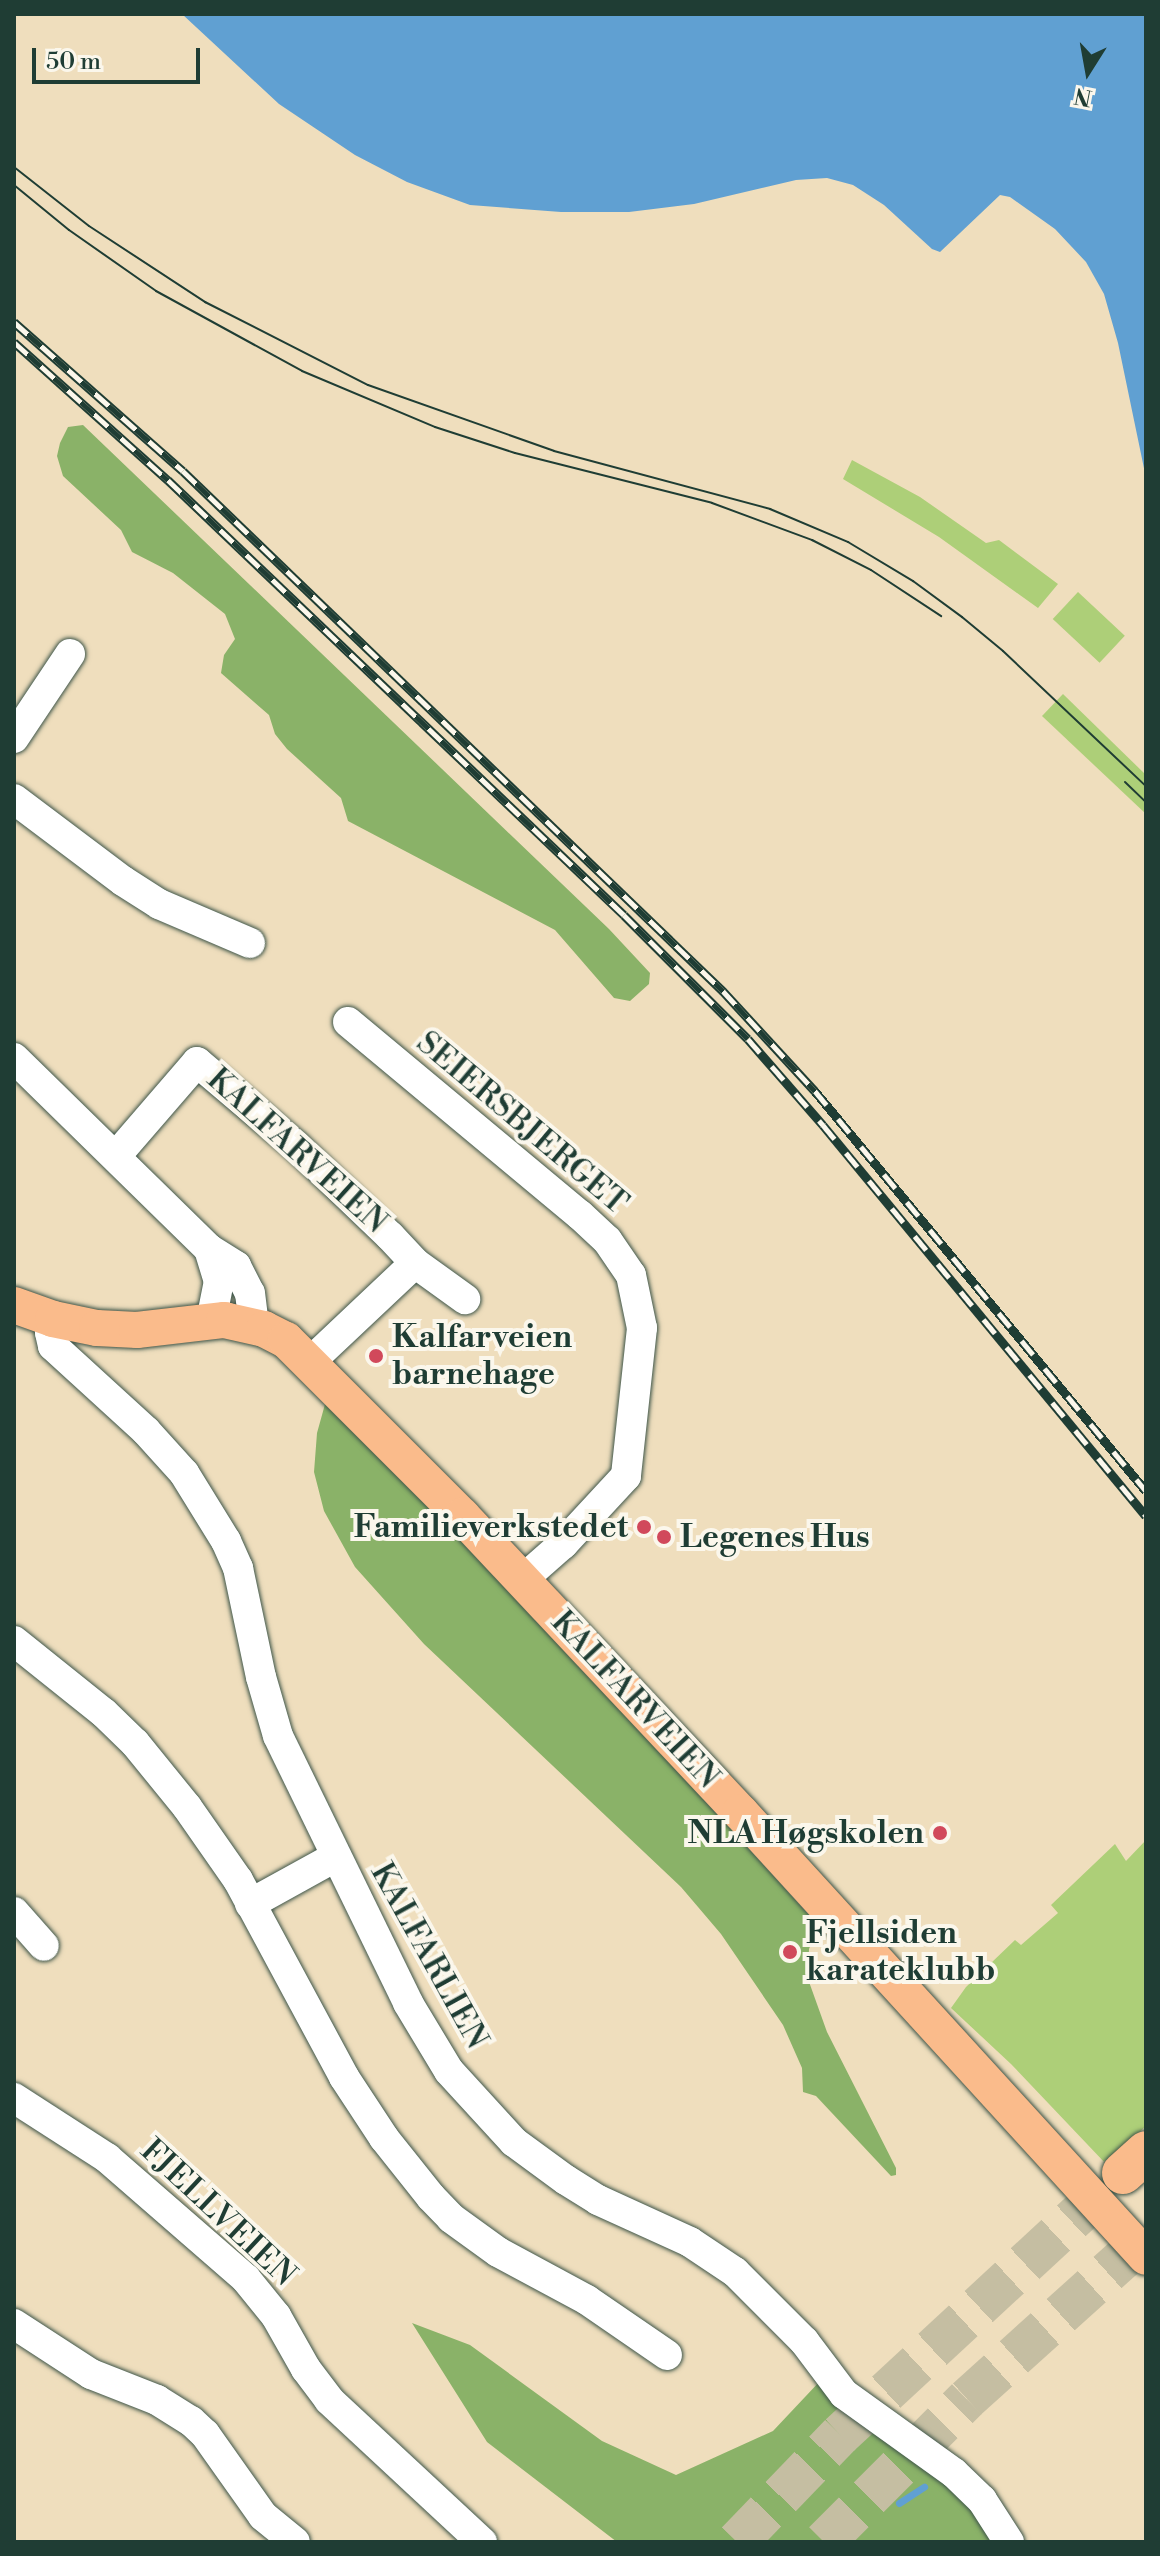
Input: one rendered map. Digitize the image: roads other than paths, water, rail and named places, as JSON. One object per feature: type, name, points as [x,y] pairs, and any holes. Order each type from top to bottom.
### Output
[{"type":"main road","name":"KALFARVEIEN","points":[[14,1305],[53,1319],[127,1330],[211,1321],[254,1326],[286,1340],[311,1361],[522,1580],[898,1982],[1146,2257]]},
{"type":"street","points":[[14,738],[70,654]]},
{"type":"street","points":[[14,799],[123,881],[159,904],[250,943]]},
{"type":"street","name":"SEIERSBJERGET","points":[[348,1022],[601,1233],[623,1261],[635,1289],[642,1328],[626,1476],[573,1534],[522,1580]]},
{"type":"street","points":[[14,1058],[209,1249],[243,1275],[250,1293],[254,1326]]},
{"type":"street","name":"KALFARVEIEN","points":[[116,1156],[197,1062],[306,1155],[415,1263],[465,1299]]},
{"type":"street","points":[[209,1249],[219,1281],[211,1321]]},
{"type":"street","name":"KALFARVEIEN","points":[[311,1361],[415,1263]]},
{"type":"street","name":"KALFARLIEN","points":[[53,1319],[50,1333],[53,1346],[146,1431],[184,1473],[226,1541],[238,1568],[261,1677],[278,1736],[420,2028],[449,2071],[514,2142],[583,2192],[690,2242],[735,2272],[798,2334],[844,2394],[954,2473],[982,2500],[1009,2542]]},
{"type":"street","points":[[14,1641],[66,1680],[135,1743],[187,1807],[250,1904],[344,2077],[384,2138],[431,2197],[451,2218],[498,2252],[597,2306],[667,2355]]},
{"type":"street","points":[[250,1904],[335,1857]]},
{"type":"street","points":[[14,1912],[44,1946]]},
{"type":"street","name":"FJELLVEIEN","points":[[14,2098],[107,2158],[246,2279],[276,2316],[306,2369],[329,2400],[482,2542]]},
{"type":"street","points":[[14,2324],[91,2374],[157,2400],[198,2426],[263,2516],[295,2542]]},
{"type":"water","points":[[182,14],[1146,14],[1146,478],[1118,343],[1104,294],[1086,262],[1055,229],[1010,197],[1000,195],[940,252],[932,249],[884,205],[853,185],[827,178],[796,180],[694,204],[629,212],[561,212],[470,205],[407,182],[355,155],[279,104]]},
{"type":"waterway","points":[[899,2503],[924,2487]]},
{"type":"tunnel","points":[[737,2542],[840,2435],[1122,2174]]},
{"type":"tunnel","points":[[824,2542],[967,2399],[1146,2238]]},
{"type":"tram line","points":[[14,167],[89,226],[205,302],[368,385],[554,451],[770,509],[848,542],[913,581],[962,617],[1003,651],[1146,786]]},
{"type":"tram line","points":[[14,185],[69,230],[156,291],[302,371],[435,427],[515,453],[712,503],[812,540],[871,570],[941,616]]},
{"type":"tram line","points":[[1125,782],[1146,802]]},
{"type":"railway","points":[[14,322],[183,471],[723,991],[815,1091],[1146,1491]]},
{"type":"railway","points":[[14,342],[168,480],[624,915],[748,1039],[823,1125],[1146,1516]]},
{"type":"place","name":"Kalfarveien barnehage","points":[[376,1356]]},
{"type":"place","name":"Familieverkstedet","points":[[644,1527]]},
{"type":"place","name":"Legenes Hus","points":[[664,1537]]},
{"type":"place","name":"NLA Høgskolen","points":[[940,1833]]},
{"type":"place","name":"Fjellsiden karateklubb","points":[[790,1952]]}]
